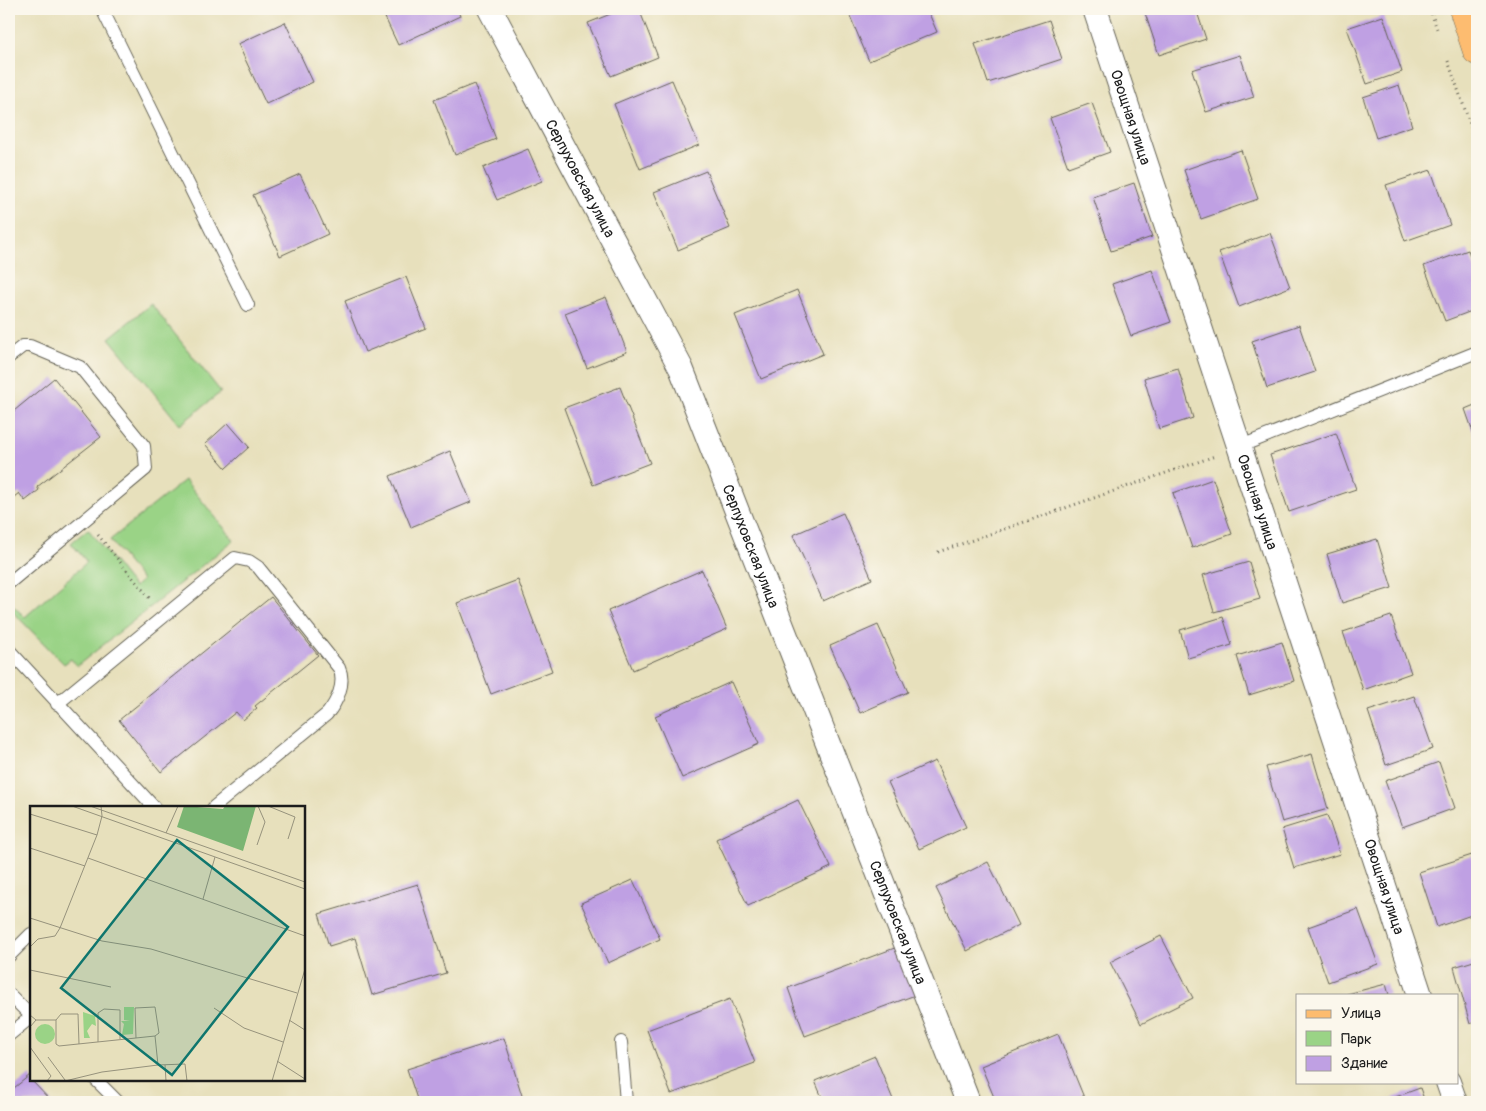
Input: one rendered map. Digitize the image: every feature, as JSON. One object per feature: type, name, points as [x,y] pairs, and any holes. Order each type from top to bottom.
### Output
[{"type":"main road","points":[[1463,9],[1477,51]]},
{"type":"street","name":"Серпуховская улица","points":[[490,9],[681,368],[968,1102]]},
{"type":"street","name":"Овощная улица","points":[[1095,9],[1241,446],[1420,994]]},
{"type":"street","points":[[1449,1084],[1455,1102]]},
{"type":"lane","points":[[102,9],[248,305]]},
{"type":"lane","points":[[9,357],[23,346],[30,346],[80,367],[144,446],[146,469],[9,582]]},
{"type":"lane","points":[[1241,446],[1477,352]]},
{"type":"lane","points":[[57,704],[235,558],[249,561],[258,567],[339,668],[342,675],[338,698],[326,714],[215,806]]},
{"type":"lane","points":[[9,650],[153,806]]},
{"type":"lane","points":[[9,956],[30,935]]},
{"type":"lane","points":[[9,994],[30,1016]]},
{"type":"lane","points":[[9,1035],[30,1018]]},
{"type":"lane","points":[[621,1042],[626,1102]]},
{"type":"lane","points":[[97,1081],[118,1102]]},
{"type":"path","points":[[1430,9],[1439,36]]},
{"type":"path","points":[[1446,54],[1477,144]]},
{"type":"path","points":[[938,552],[1241,446]]},
{"type":"path","points":[[85,519],[164,616]]},
{"type":"green space","points":[[151,304],[221,392],[180,425],[109,338]]},
{"type":"green space","points":[[185,480],[234,540],[77,666],[71,659],[64,664],[9,608],[9,605],[11,604],[25,617],[87,562],[71,543],[88,529],[134,587],[142,580],[110,540]]},
{"type":"building","points":[[381,9],[457,9],[460,16],[398,45]]},
{"type":"building","points":[[623,9],[639,9],[658,57],[611,76],[588,23]]},
{"type":"building","points":[[847,9],[927,9],[937,32],[869,61]]},
{"type":"building","points":[[1157,9],[1196,9],[1206,39],[1159,55],[1145,13]]},
{"type":"building","points":[[1383,16],[1402,72],[1367,84],[1347,28]]},
{"type":"building","points":[[1049,20],[1062,59],[988,83],[975,44]]},
{"type":"building","points":[[285,22],[313,82],[266,104],[238,44]]},
{"type":"building","points":[[1240,55],[1254,97],[1206,112],[1192,70]]},
{"type":"building","points":[[672,80],[699,145],[640,169],[614,104]]},
{"type":"building","points":[[474,84],[496,139],[455,155],[434,100]]},
{"type":"building","points":[[1399,85],[1412,126],[1376,138],[1363,97]]},
{"type":"building","points":[[1092,103],[1110,152],[1068,167],[1050,118]]},
{"type":"building","points":[[528,149],[542,181],[497,200],[483,168]]},
{"type":"building","points":[[1241,150],[1258,199],[1201,219],[1184,170]]},
{"type":"building","points":[[1431,170],[1450,225],[1405,241],[1386,185]]},
{"type":"building","points":[[706,171],[730,228],[678,250],[654,192]]},
{"type":"building","points":[[300,174],[328,234],[280,256],[253,195]]},
{"type":"building","points":[[1134,183],[1152,237],[1111,251],[1093,197]]},
{"type":"building","points":[[1270,233],[1290,287],[1239,307],[1219,252]]},
{"type":"building","points":[[1468,250],[1477,274],[1477,309],[1445,321],[1424,266]]},
{"type":"building","points":[[1152,270],[1171,322],[1131,336],[1112,284]]},
{"type":"building","points":[[406,277],[426,328],[365,352],[345,301]]},
{"type":"building","points":[[797,290],[823,354],[761,379],[735,315]]},
{"type":"building","points":[[606,297],[627,352],[587,368],[565,313]]},
{"type":"building","points":[[1299,325],[1315,372],[1267,388],[1252,341]]},
{"type":"building","points":[[1178,368],[1193,418],[1159,429],[1144,378]]},
{"type":"building","points":[[54,378],[101,437],[37,487],[39,490],[25,501],[19,493],[9,501],[9,415]]},
{"type":"building","points":[[620,387],[650,463],[593,485],[564,408]]},
{"type":"building","points":[[1477,404],[1477,443],[1465,409]]},
{"type":"building","points":[[228,423],[249,447],[226,468],[205,444]]},
{"type":"building","points":[[1336,433],[1356,489],[1289,512],[1270,455]]},
{"type":"building","points":[[450,451],[471,502],[411,527],[390,476]]},
{"type":"building","points":[[1213,479],[1232,534],[1192,548],[1173,493]]},
{"type":"building","points":[[843,513],[872,579],[823,601],[793,535]]},
{"type":"building","points":[[1377,539],[1392,588],[1342,603],[1327,554]]},
{"type":"building","points":[[1249,562],[1260,599],[1214,612],[1203,575]]},
{"type":"building","points":[[702,570],[727,629],[633,670],[608,611]]},
{"type":"building","points":[[518,580],[552,671],[491,694],[457,603]]},
{"type":"building","points":[[271,597],[318,655],[255,706],[257,708],[243,720],[236,712],[161,772],[119,720]]},
{"type":"building","points":[[1391,616],[1411,673],[1363,690],[1343,632]]},
{"type":"building","points":[[1223,617],[1232,645],[1188,658],[1180,630]]},
{"type":"building","points":[[878,625],[908,692],[860,713],[830,646]]},
{"type":"building","points":[[1282,642],[1294,681],[1249,695],[1237,656]]},
{"type":"building","points":[[731,682],[759,744],[682,778],[655,716]]},
{"type":"building","points":[[1414,696],[1433,749],[1386,765],[1368,711]]},
{"type":"building","points":[[1312,754],[1328,809],[1282,822],[1266,767]]},
{"type":"building","points":[[935,761],[966,827],[919,849],[888,782]]},
{"type":"building","points":[[1439,762],[1455,808],[1402,827],[1385,781]]},
{"type":"building","points":[[798,800],[831,867],[748,906],[716,839]]},
{"type":"building","points":[[1327,815],[1340,854],[1294,868],[1282,829]]},
{"type":"building","points":[[1472,855],[1477,872],[1477,913],[1437,927],[1419,872]]},
{"type":"building","points":[[988,862],[1019,925],[967,951],[936,888]]},
{"type":"building","points":[[633,880],[660,939],[608,963],[581,903]]},
{"type":"building","points":[[418,884],[446,973],[372,995],[355,938],[329,946],[319,914]]},
{"type":"building","points":[[1358,909],[1378,964],[1328,982],[1308,927]]},
{"type":"building","points":[[1161,936],[1193,998],[1141,1024],[1110,962]]},
{"type":"building","points":[[900,946],[918,994],[805,1036],[788,988]]},
{"type":"building","points":[[1477,960],[1477,1021],[1470,1024],[1454,967]]},
{"type":"building","points":[[1386,984],[1389,994],[1347,994]]},
{"type":"building","points":[[730,999],[755,1063],[671,1094],[647,1030]]},
{"type":"building","points":[[1058,1034],[1085,1100],[1081,1102],[996,1102],[981,1066]]},
{"type":"building","points":[[504,1038],[524,1102],[418,1102],[407,1069]]},
{"type":"building","points":[[875,1056],[894,1102],[824,1102],[815,1081]]},
{"type":"building","points":[[30,1075],[30,1081],[52,1102],[9,1102],[9,1092]]},
{"type":"building","points":[[1420,1088],[1425,1102],[1382,1102]]}]
